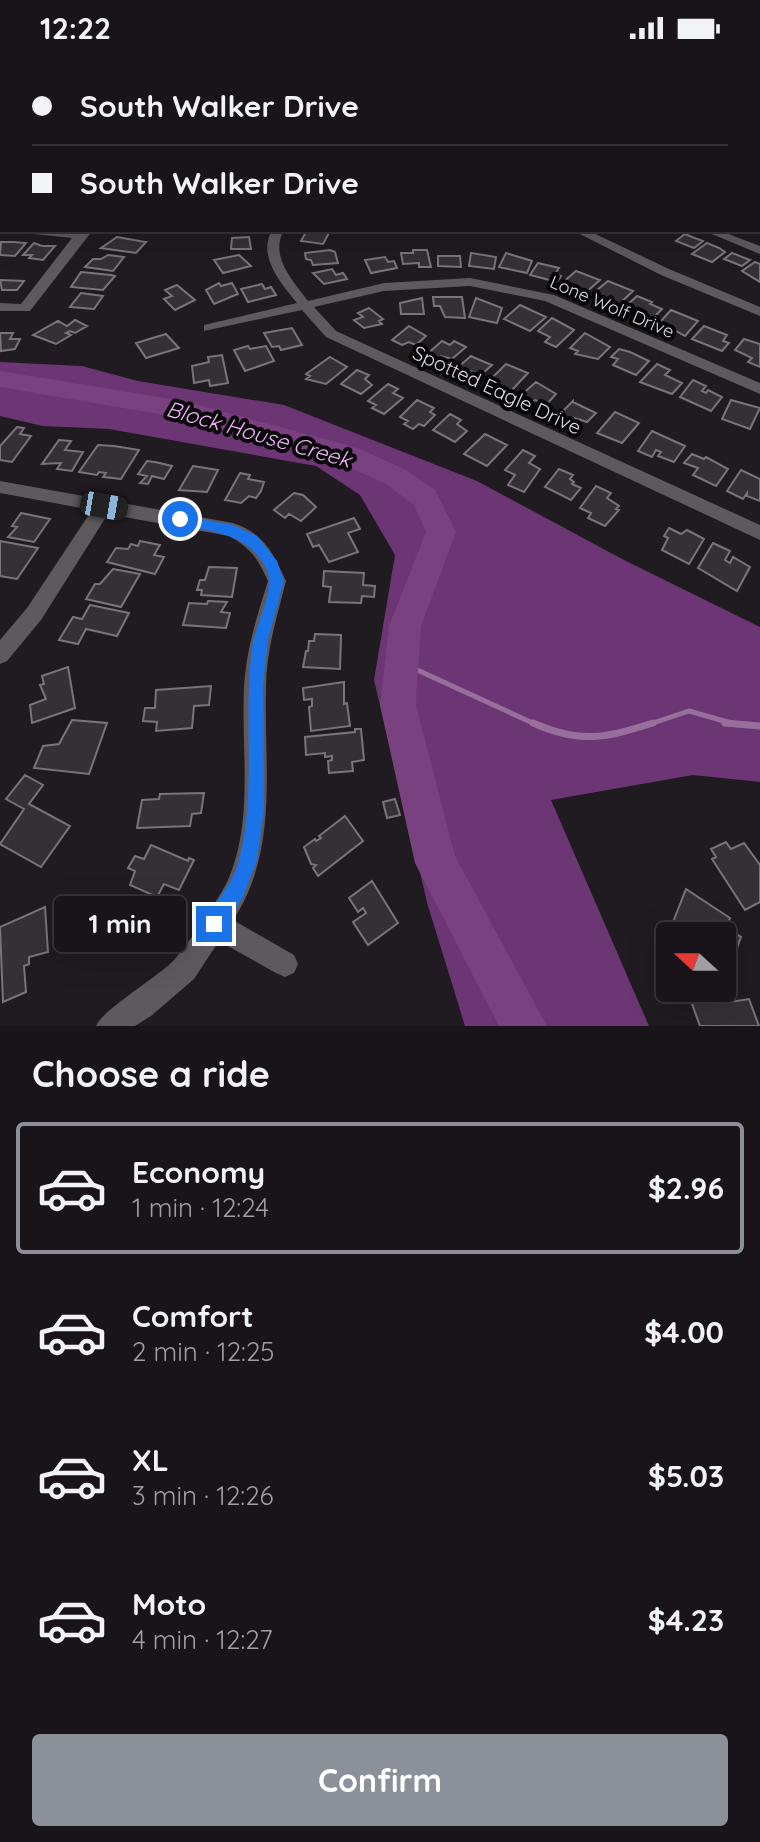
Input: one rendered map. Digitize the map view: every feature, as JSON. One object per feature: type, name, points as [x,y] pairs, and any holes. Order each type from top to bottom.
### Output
[{"type":"street","points":[[0,307],[25,308],[84,232]]},
{"type":"street","name":"Spotted Eagle Drive","points":[[278,232],[272,254],[321,325],[347,343],[760,533]]},
{"type":"street","points":[[582,232],[665,272],[760,312]]},
{"type":"street","points":[[713,232],[760,250]]},
{"type":"street","name":"Lone Wolf Drive","points":[[209,328],[408,283],[493,285],[549,298],[760,389]]},
{"type":"street","points":[[0,487],[233,530],[252,540],[263,551],[277,581],[260,640],[255,686],[255,810],[248,860],[237,891],[184,969],[141,1006],[110,1026]]},
{"type":"street","points":[[0,655],[34,614],[104,506]]},
{"type":"street","points":[[214,924],[285,964]]},
{"type":"shaded area","points":[[0,362],[82,366],[138,381],[284,405],[477,481],[624,560],[760,627],[760,782],[693,775],[551,800],[649,1026],[465,1026],[428,906],[374,680],[395,555],[360,495],[316,466],[109,429],[42,426],[0,416]]},
{"type":"building","points":[[306,232],[329,233],[323,244],[301,241]]},
{"type":"building","points":[[685,234],[703,241],[694,248],[676,241]]},
{"type":"building","points":[[117,237],[146,242],[136,253],[101,248]]},
{"type":"building","points":[[249,237],[251,249],[231,249],[232,238]]},
{"type":"building","points":[[1,242],[26,243],[15,256],[0,255]]},
{"type":"building","points":[[34,243],[55,246],[43,260],[23,255]]},
{"type":"building","points":[[707,243],[725,252],[712,262],[692,254]]},
{"type":"building","points":[[413,250],[427,250],[431,267],[419,267],[419,263],[403,264],[401,253],[413,253]]},
{"type":"building","points":[[335,252],[338,263],[313,265],[311,260],[306,259],[305,253]]},
{"type":"building","points":[[471,253],[496,257],[494,269],[469,266]]},
{"type":"building","points":[[506,253],[532,261],[527,273],[499,267]]},
{"type":"building","points":[[732,253],[750,260],[742,266],[724,259]]},
{"type":"building","points":[[108,255],[124,257],[113,271],[85,267],[93,259]]},
{"type":"building","points":[[239,255],[251,266],[223,273],[214,260]]},
{"type":"building","points":[[438,256],[460,256],[461,267],[438,266]]},
{"type":"building","points":[[385,257],[388,262],[394,261],[397,268],[371,273],[365,260]]},
{"type":"building","points":[[755,262],[760,264],[760,282],[742,271]]},
{"type":"building","points":[[538,263],[559,268],[555,274],[561,276],[557,282],[530,275]]},
{"type":"building","points":[[332,269],[336,275],[343,273],[347,279],[324,284],[313,273]]},
{"type":"building","points":[[576,271],[600,280],[584,294],[562,283]]},
{"type":"building","points":[[81,272],[115,276],[103,290],[71,287]]},
{"type":"building","points":[[0,280],[24,281],[17,290],[2,290]]},
{"type":"building","points":[[608,281],[633,291],[617,306],[591,295]]},
{"type":"building","points":[[219,283],[221,286],[232,283],[238,294],[214,304],[206,290]]},
{"type":"building","points":[[262,284],[265,289],[271,287],[276,295],[248,302],[241,289]]},
{"type":"building","points":[[177,285],[195,300],[175,310],[164,299],[172,296],[165,290]]},
{"type":"building","points":[[81,293],[103,296],[94,309],[70,307]]},
{"type":"building","points":[[637,296],[662,309],[650,321],[626,306]]},
{"type":"building","points":[[433,297],[462,297],[465,318],[445,317],[440,306],[434,306]]},
{"type":"building","points":[[422,298],[424,314],[401,314],[400,303]]},
{"type":"building","points":[[476,298],[502,308],[497,323],[469,317]]},
{"type":"building","points":[[520,305],[546,317],[530,331],[504,319]]},
{"type":"building","points":[[369,308],[383,319],[379,321],[382,324],[364,328],[354,320],[363,317],[358,313]]},
{"type":"building","points":[[671,310],[698,321],[685,336],[660,322]]},
{"type":"building","points":[[552,318],[574,330],[556,347],[545,342],[550,337],[538,331]]},
{"type":"building","points":[[75,320],[87,326],[75,333],[66,333],[71,335],[56,344],[33,335],[58,321],[67,326]]},
{"type":"building","points":[[409,326],[426,336],[416,345],[409,342],[402,345],[392,340]]},
{"type":"building","points":[[704,326],[727,335],[723,341],[729,343],[722,351],[692,339]]},
{"type":"building","points":[[292,328],[302,345],[281,350],[279,346],[272,347],[264,333]]},
{"type":"building","points":[[0,333],[13,333],[10,339],[20,339],[15,349],[1,351]]},
{"type":"building","points":[[585,333],[610,347],[598,359],[575,354],[578,351],[570,348]]},
{"type":"building","points":[[166,334],[179,348],[146,358],[136,343]]},
{"type":"building","points":[[744,339],[760,344],[760,367],[748,362],[752,358],[735,350]]},
{"type":"building","points":[[442,341],[450,345],[454,341],[466,347],[452,359],[441,356],[436,360],[426,355]]},
{"type":"building","points":[[248,346],[250,349],[266,346],[274,361],[245,371],[234,350]]},
{"type":"building","points":[[619,349],[649,361],[636,375],[613,365],[618,359],[611,357]]},
{"type":"building","points":[[222,355],[228,383],[210,386],[209,380],[194,383],[192,366],[209,362],[208,357]]},
{"type":"building","points":[[471,356],[492,365],[482,374],[457,368]]},
{"type":"building","points":[[330,357],[347,367],[326,384],[306,379],[310,376],[306,374]]},
{"type":"building","points":[[506,364],[528,373],[511,391],[488,382]]},
{"type":"building","points":[[657,364],[670,370],[665,375],[682,383],[672,394],[640,382]]},
{"type":"building","points":[[357,370],[369,375],[365,379],[372,385],[361,394],[341,384]]},
{"type":"building","points":[[693,380],[706,386],[702,391],[706,393],[708,390],[722,397],[711,411],[680,397]]},
{"type":"building","points":[[536,382],[556,394],[547,404],[535,400],[531,403],[519,397]]},
{"type":"building","points":[[388,384],[398,389],[393,393],[403,398],[384,414],[372,408],[376,405],[368,401]]},
{"type":"building","points":[[417,400],[434,408],[430,412],[435,415],[424,426],[419,424],[413,429],[404,424],[408,421],[400,417]]},
{"type":"building","points":[[731,400],[760,408],[750,429],[722,419]]},
{"type":"building","points":[[573,401],[596,413],[587,422],[575,418],[571,421],[559,415]]},
{"type":"building","points":[[615,412],[639,423],[622,443],[597,433]]},
{"type":"building","points":[[450,414],[461,420],[457,424],[467,431],[455,442],[433,430]]},
{"type":"building","points":[[17,427],[24,428],[20,434],[31,436],[12,462],[0,460],[0,446]]},
{"type":"building","points":[[652,431],[685,446],[674,462],[658,456],[661,452],[656,450],[652,457],[638,451]]},
{"type":"building","points":[[485,434],[507,445],[487,466],[464,454]]},
{"type":"building","points":[[59,440],[71,441],[65,450],[83,452],[72,471],[57,469],[61,463],[42,464]]},
{"type":"building","points":[[98,445],[139,450],[121,479],[103,477],[106,473],[79,472]]},
{"type":"building","points":[[523,450],[535,456],[529,463],[540,469],[524,492],[508,485],[515,475],[505,470]]},
{"type":"building","points":[[692,454],[706,457],[728,469],[716,486],[693,475],[698,468],[684,463]]},
{"type":"building","points":[[147,461],[172,466],[164,479],[152,476],[148,484],[140,483],[147,476],[138,474]]},
{"type":"building","points":[[193,466],[218,470],[207,492],[179,490]]},
{"type":"building","points":[[559,469],[573,475],[570,479],[574,482],[572,484],[581,488],[571,500],[545,487]]},
{"type":"building","points":[[741,470],[760,479],[760,501],[747,496],[747,493],[743,499],[727,491]]},
{"type":"building","points":[[240,473],[250,475],[248,479],[264,482],[261,491],[256,498],[249,496],[241,503],[225,500]]},
{"type":"building","points":[[596,486],[611,493],[607,498],[619,506],[605,526],[588,518],[591,513],[580,508]]},
{"type":"building","points":[[294,493],[303,495],[316,507],[301,521],[289,514],[285,518],[274,510]]},
{"type":"building","points":[[21,513],[50,519],[34,542],[8,537],[17,527],[12,526]]},
{"type":"building","points":[[354,518],[360,529],[348,533],[358,552],[329,562],[319,545],[313,547],[307,534]]},
{"type":"building","points":[[669,528],[681,534],[687,530],[704,539],[689,564],[662,550]]},
{"type":"building","points":[[0,541],[38,548],[17,579],[0,576]]},
{"type":"building","points":[[140,541],[160,545],[154,555],[164,557],[155,574],[107,562],[116,548],[128,549],[131,544],[138,546]]},
{"type":"building","points":[[713,543],[730,551],[725,560],[730,563],[733,557],[750,567],[737,591],[698,568]]},
{"type":"building","points":[[209,567],[237,568],[232,597],[201,595],[202,590],[197,590],[200,580],[205,580]]},
{"type":"building","points":[[113,569],[140,574],[121,607],[86,599],[95,584],[100,584]]},
{"type":"building","points":[[324,571],[364,573],[363,585],[375,586],[374,597],[362,596],[361,603],[329,602],[331,587],[323,586]]},
{"type":"building","points":[[208,601],[227,602],[221,612],[230,613],[226,628],[183,625],[189,603],[207,604]]},
{"type":"building","points":[[90,605],[129,613],[117,636],[86,629],[78,644],[59,640],[73,617],[82,619]]},
{"type":"building","points":[[315,634],[341,635],[340,669],[303,667],[309,641],[314,641]]},
{"type":"building","points":[[68,667],[75,708],[32,723],[30,705],[46,699],[40,685],[44,684],[42,676]]},
{"type":"building","points":[[344,682],[344,704],[347,703],[350,726],[311,731],[309,707],[312,706],[312,699],[304,700],[303,688]]},
{"type":"building","points":[[211,686],[209,705],[194,706],[192,728],[156,731],[157,722],[143,721],[145,708],[155,708],[156,690]]},
{"type":"building","points":[[72,720],[107,723],[89,774],[34,768],[43,746],[59,744]]},
{"type":"building","points":[[355,729],[361,729],[364,760],[352,762],[353,771],[329,773],[328,761],[332,760],[332,756],[325,757],[325,753],[306,755],[305,737],[355,732]]},
{"type":"building","points":[[25,775],[43,785],[29,804],[70,826],[41,867],[0,844],[24,809],[6,799]]},
{"type":"building","points":[[204,793],[201,813],[192,814],[190,826],[137,828],[142,800],[159,799],[160,794]]},
{"type":"building","points":[[395,799],[400,815],[387,818],[383,802]]},
{"type":"building","points":[[345,816],[363,841],[318,876],[313,868],[316,865],[311,864],[304,847],[321,838],[319,836]]},
{"type":"building","points":[[726,842],[731,849],[744,843],[760,865],[760,902],[745,910],[712,859],[716,857],[711,849]]},
{"type":"building","points":[[151,845],[188,861],[189,858],[194,860],[179,890],[164,884],[157,897],[130,885],[135,871],[128,868],[135,856],[144,859]]},
{"type":"building","points":[[372,881],[398,923],[368,945],[353,922],[366,913],[363,908],[358,912],[349,898]]},
{"type":"building","points":[[686,889],[730,918],[728,922],[673,922]]},
{"type":"building","points":[[45,907],[48,952],[29,957],[29,964],[24,966],[26,992],[3,1002],[0,927]]},
{"type":"building","points":[[736,934],[741,937],[736,951]]},
{"type":"building","points":[[749,999],[759,1026],[700,1026],[691,1002]]},
{"type":"waterway","name":"Block House Creek","points":[[0,379],[184,410],[348,455],[396,477],[425,498],[441,532],[405,626],[398,705],[436,863],[524,1026]]},
{"type":"waterway","points":[[402,663],[537,725]]},
{"type":"waterway","points":[[653,723],[689,711],[734,724]]},
{"type":"waterway","points":[[533,723],[579,736],[607,735],[653,723]]},
{"type":"waterway","points":[[647,725],[653,723]]},
{"type":"waterway","points":[[725,723],[734,724]]},
{"type":"waterway","points":[[734,724],[760,726]]},
{"type":"waterway","points":[[734,724],[738,725]]},
{"type":"route","points":[[180,519],[233,530],[252,540],[272,565],[277,581],[260,640],[255,686],[255,810],[248,860],[237,891],[214,924]]}]
